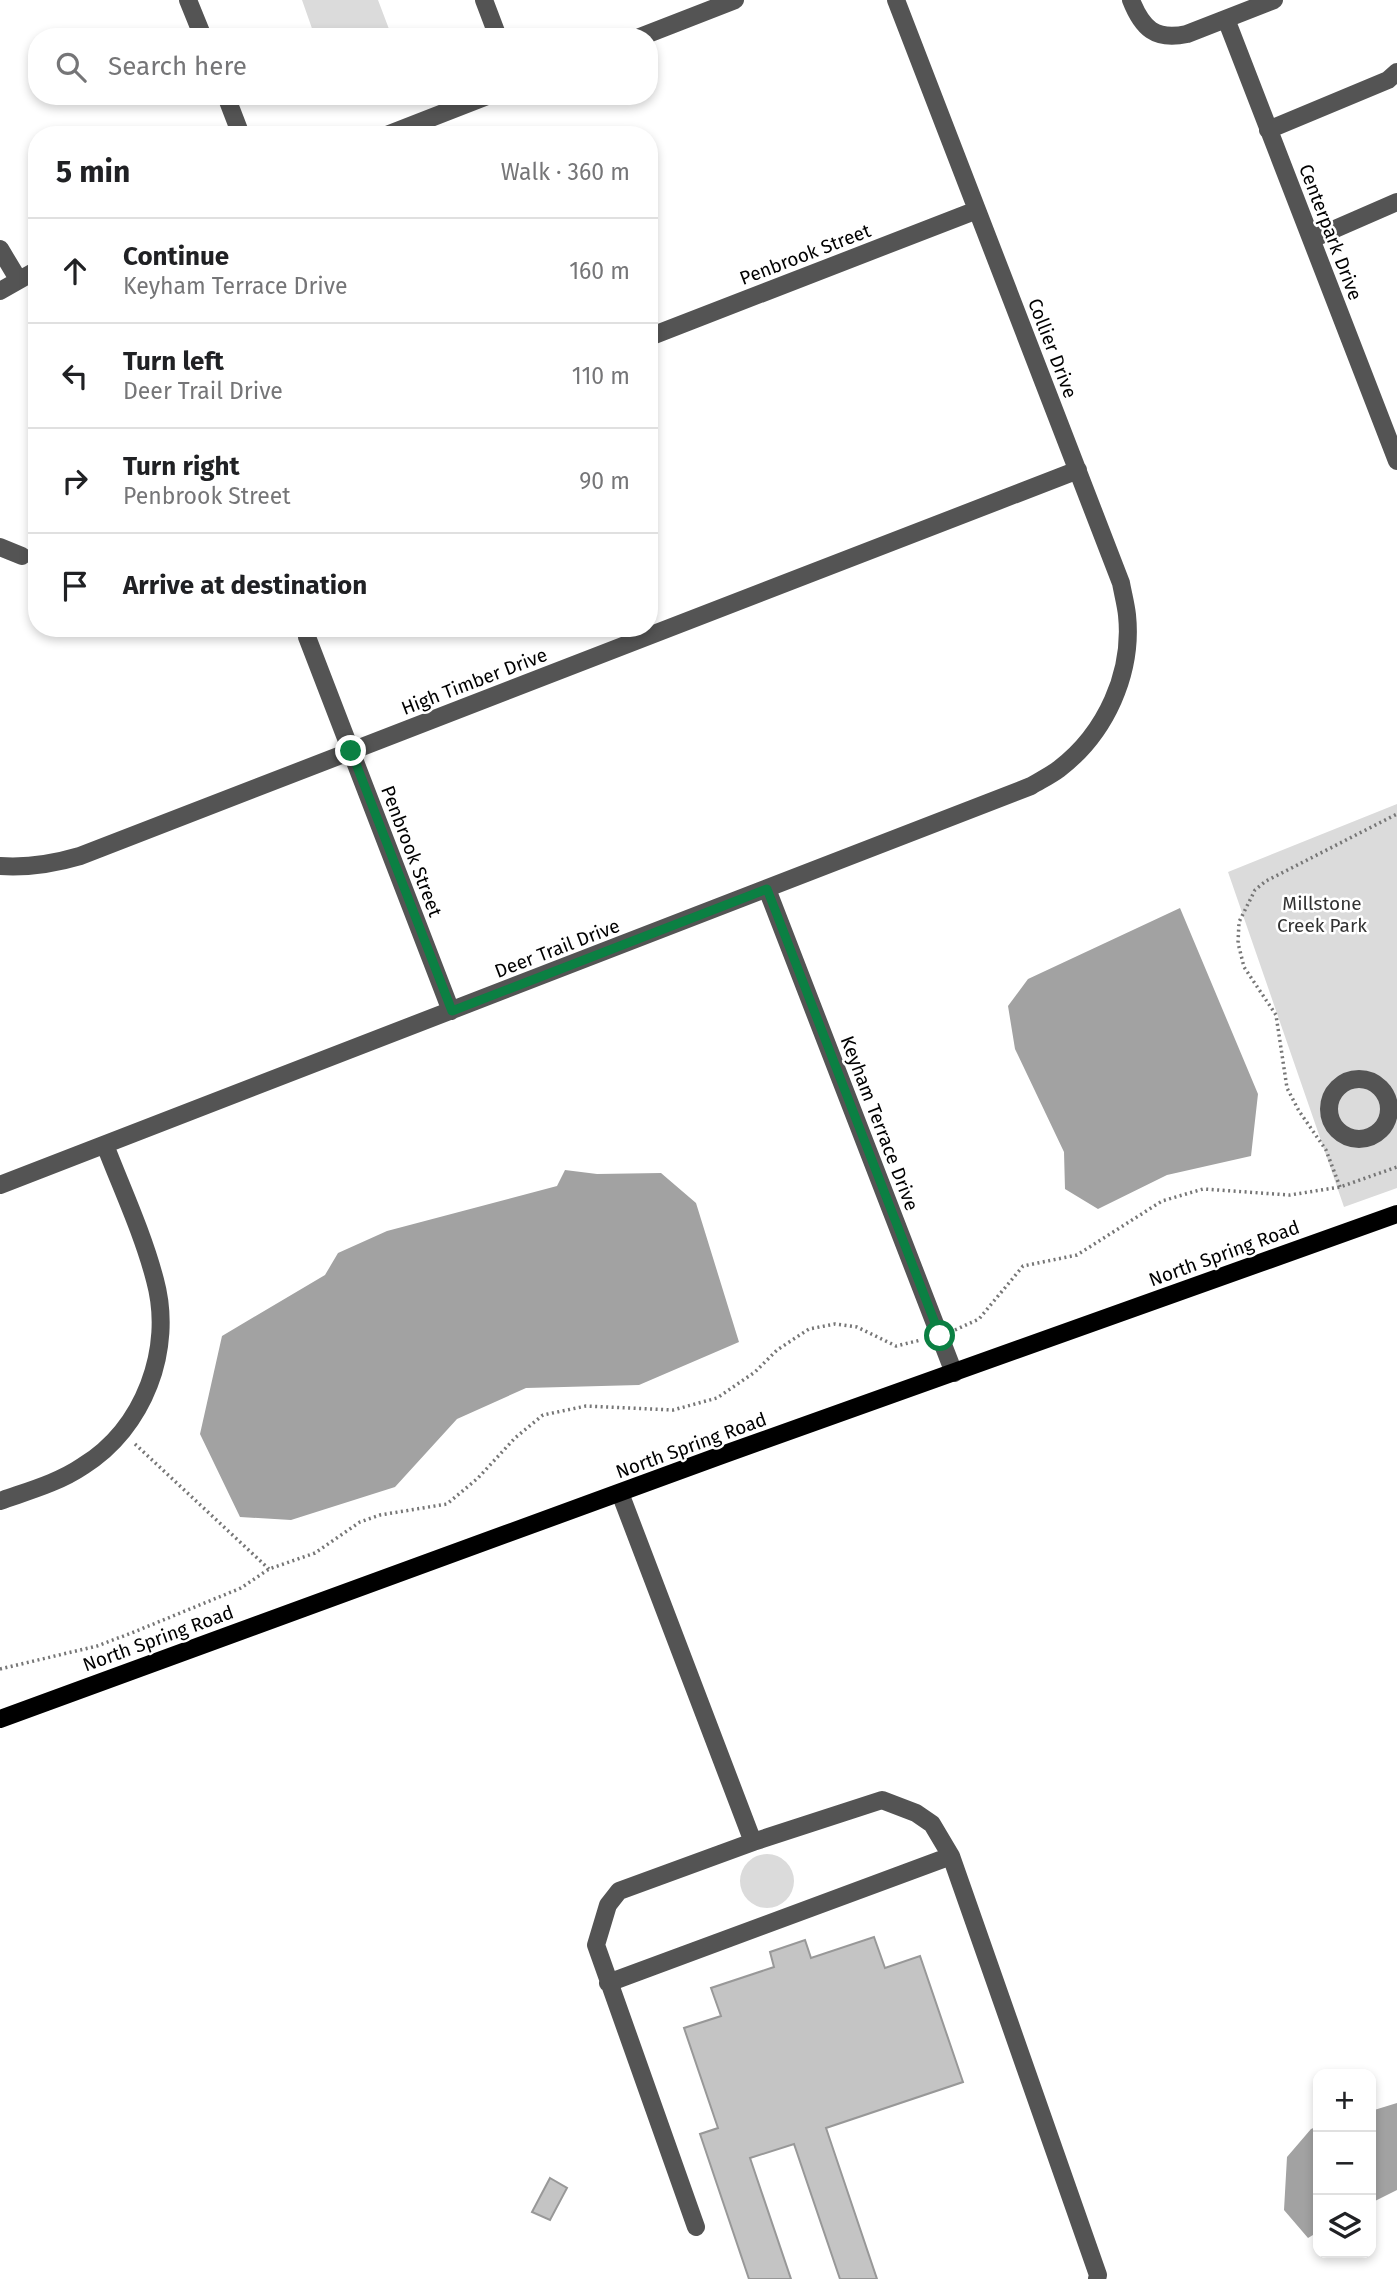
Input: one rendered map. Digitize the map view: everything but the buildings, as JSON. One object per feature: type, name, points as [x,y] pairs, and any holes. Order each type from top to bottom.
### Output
[{"type":"main road","name":"North Spring Road","points":[[0,1719],[722,1455],[1397,1214]]},
{"type":"street","points":[[188,0],[199,28]]},
{"type":"street","points":[[484,0],[495,28]]},
{"type":"street","points":[[658,30],[735,0]]},
{"type":"street","name":"Collier Drive","points":[[895,0],[1121,583],[1127,615],[1127,642],[1123,672],[1105,716]]},
{"type":"street","points":[[1131,0],[1138,18],[1148,28],[1159,35],[1174,37],[1274,0]]},
{"type":"street","name":"Centerpark Drive","points":[[1226,19],[1397,461]]},
{"type":"street","points":[[1269,130],[1388,80],[1397,72]]},
{"type":"street","points":[[229,105],[237,126]]},
{"type":"street","points":[[410,126],[463,105]]},
{"type":"street","points":[[1312,239],[1397,202]]},
{"type":"street","name":"Penbrook Street","points":[[658,334],[977,210]]},
{"type":"street","points":[[0,249],[18,279]]},
{"type":"street","points":[[0,291],[28,274]]},
{"type":"street","name":"High Timber Drive","points":[[658,632],[1077,470]]},
{"type":"street","points":[[0,547],[22,556]]},
{"type":"street","name":"Penbrook Street","points":[[309,637],[452,1011]]},
{"type":"street","name":"High Timber Drive","points":[[0,866],[52,864],[80,856],[646,637]]},
{"type":"street","name":"Deer Trail Drive","points":[[0,1185],[1031,786],[1059,769],[1083,747],[1105,716]]},
{"type":"street","name":"Keyham Terrace Drive","points":[[767,889],[954,1373]]},
{"type":"street","points":[[0,1501],[58,1480],[85,1466],[108,1447],[128,1425],[144,1397],[155,1369],[160,1343],[161,1310],[156,1281],[105,1145]]},
{"type":"street","points":[[620,1493],[753,1842]]},
{"type":"street","points":[[696,2227],[596,1945],[608,1905],[619,1891],[753,1842],[882,1800],[916,1813],[932,1824],[951,1856],[1098,2275],[1097,2279]]},
{"type":"street","points":[[608,1983],[951,1856]]},
{"type":"path","points":[[1340,1187],[1326,1150],[1287,1088],[1276,1015],[1244,967],[1238,943],[1239,922],[1255,890],[1266,881],[1397,814]]},
{"type":"path","points":[[0,1669],[97,1646],[240,1588],[269,1569],[315,1553],[359,1522],[380,1515],[447,1504],[478,1478],[515,1438],[543,1415],[586,1406],[673,1410],[718,1398],[755,1372],[777,1350],[808,1329],[835,1324],[857,1327],[896,1346],[940,1336],[979,1319],[1023,1266],[1077,1255],[1162,1201],[1203,1189],[1290,1195],[1340,1187],[1397,1167]]},
{"type":"path","points":[[119,1435],[139,1446],[269,1569]]},
{"type":"green space","points":[[302,0],[378,0],[389,28],[312,28]]},
{"type":"green space","name":"Millstone Creek Park","points":[[1397,804],[1397,1188],[1344,1207],[1228,872]]},
{"type":"green space","points":[[767,1854],[786,1862],[794,1881],[786,1900],[767,1908],[748,1900],[740,1881],[748,1862]]},
{"type":"shaded area","points":[[1180,908],[1258,1094],[1251,1156],[1167,1175],[1098,1209],[1065,1189],[1064,1152],[1015,1049],[1008,1006],[1028,979]]},
{"type":"shaded area","points":[[565,1170],[597,1174],[661,1173],[696,1203],[739,1342],[639,1385],[526,1388],[457,1419],[395,1487],[291,1520],[240,1517],[200,1434],[222,1336],[325,1275],[338,1253],[387,1231],[557,1186]]},
{"type":"shaded area","points":[[1397,2103],[1397,2190],[1376,2200],[1376,2132],[1376,2109]]},
{"type":"shaded area","points":[[1313,2128],[1313,2235],[1308,2238],[1284,2210],[1287,2157]]},
{"type":"route","points":[[351,751],[452,1011],[767,889],[940,1336]]}]
